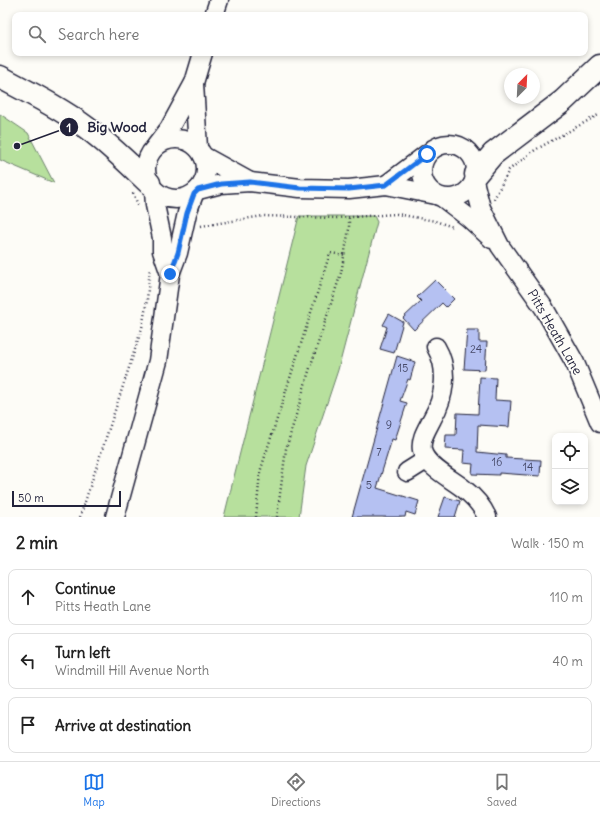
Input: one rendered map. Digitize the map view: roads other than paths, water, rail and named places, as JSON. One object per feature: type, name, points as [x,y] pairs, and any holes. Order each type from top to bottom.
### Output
[{"type":"main road","points":[[475,178],[493,154],[563,101],[600,66]]},
{"type":"main road","points":[[0,77],[52,104],[88,128],[112,148],[144,187]]},
{"type":"street","points":[[215,12],[219,0]]},
{"type":"street","points":[[170,274],[162,251],[162,238],[155,205],[144,187],[146,164],[150,154],[168,129],[194,83],[202,56]]},
{"type":"street","points":[[194,83],[200,152]]},
{"type":"street","points":[[115,517],[158,361],[170,274],[178,253],[187,213],[196,192],[203,183],[206,174],[206,164],[200,152],[190,142],[182,139],[172,139],[156,146]]},
{"type":"street","points":[[386,185],[434,148],[450,144],[459,146],[466,150],[472,157],[475,165],[475,178],[470,188],[458,197],[450,198],[439,196],[430,190],[422,177],[423,161],[427,154]]},
{"type":"street","name":"Pitts Heath Lane","points":[[200,152],[250,182]]},
{"type":"street","name":"Pitts Heath Lane","points":[[475,178],[481,208],[500,246],[544,308],[575,363],[600,423]]},
{"type":"street","name":"Pitts Heath Lane","points":[[196,192],[221,184],[250,182],[314,188],[349,189],[386,185],[439,196],[469,218],[500,246]]},
{"type":"street","points":[[144,187],[161,196],[178,200],[186,198],[196,192]]},
{"type":"street","points":[[432,344],[441,356],[444,381],[442,399],[424,433],[422,450],[426,460],[465,489],[483,508],[487,517]]},
{"type":"street","points":[[407,472],[426,460]]},
{"type":"place","name":"Big Wood","points":[[17,146]]}]
